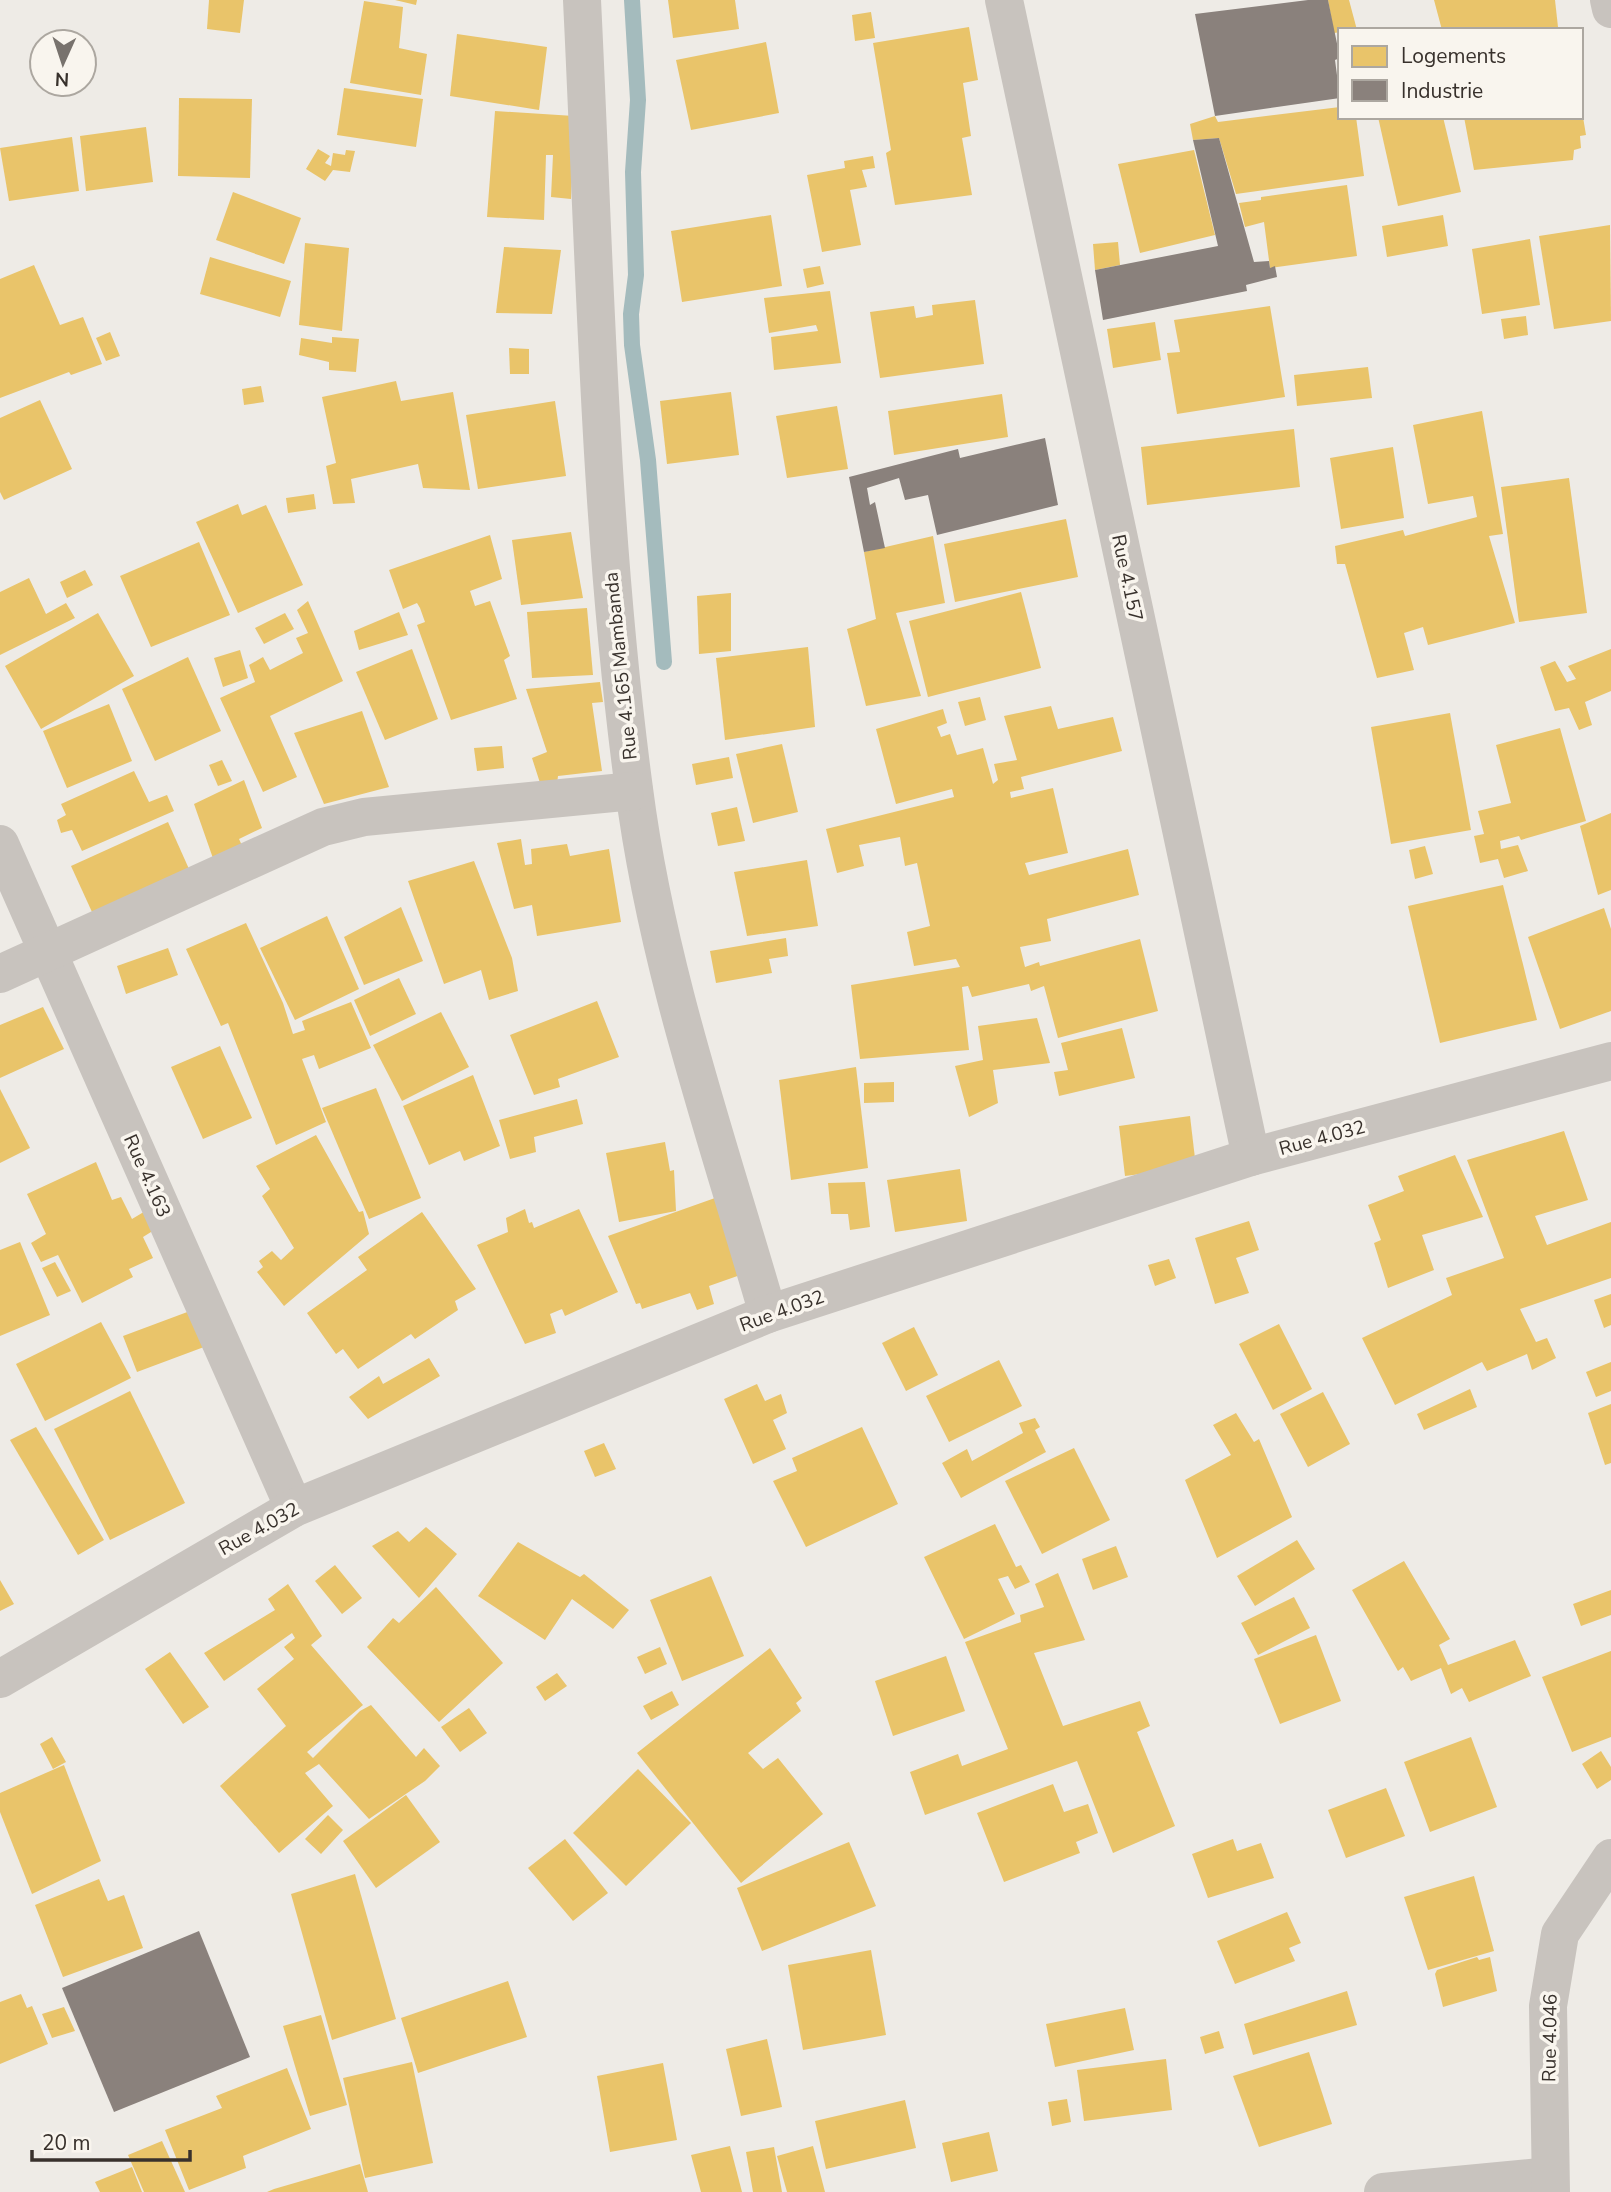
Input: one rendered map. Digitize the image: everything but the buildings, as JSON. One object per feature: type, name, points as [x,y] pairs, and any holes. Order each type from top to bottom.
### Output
[{"type":"street","name":"Rue 4.165 Mambanda","points":[[582,0],[608,537],[634,791],[662,946],[768,1314]]},
{"type":"street","name":"Rue 4.157","points":[[1004,0],[1251,1157]]},
{"type":"street","points":[[1609,0],[1611,9]]},
{"type":"street","points":[[0,974],[323,827],[364,817],[634,791]]},
{"type":"street","name":"Rue 4.163","points":[[0,844],[294,1508]]},
{"type":"street","name":"Rue 4.032","points":[[0,1679],[294,1508],[768,1314],[1251,1157],[1611,1061]]},
{"type":"street","name":"Rue 4.046","points":[[1550,2184],[1548,2006],[1560,1934],[1611,1858]]},
{"type":"street","points":[[1383,2192],[1550,2184]]},
{"type":"waterway","points":[[632,0],[638,100],[633,172],[636,275],[631,314],[632,345],[648,460],[664,662]]}]
